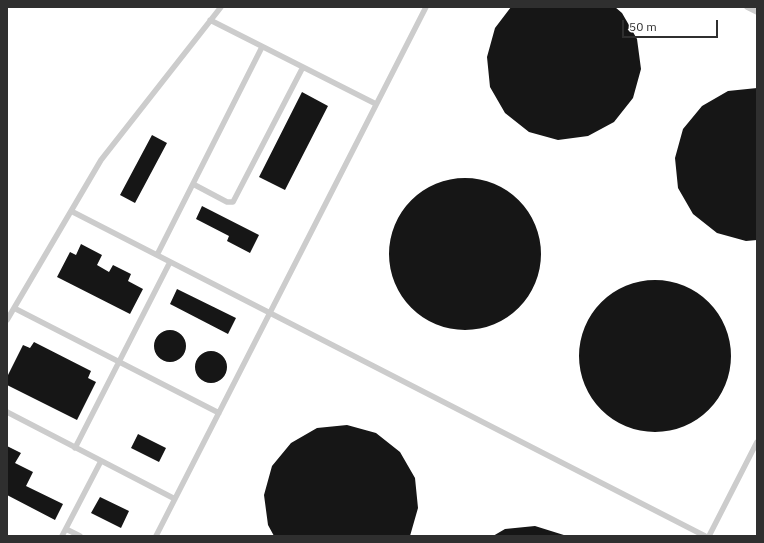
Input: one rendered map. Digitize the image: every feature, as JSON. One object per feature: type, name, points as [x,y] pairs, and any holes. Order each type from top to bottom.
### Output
[{"type":"lane","points":[[7,320],[110,146],[221,7]]},
{"type":"lane","points":[[156,536],[426,7]]},
{"type":"lane","points":[[747,7],[757,12]]},
{"type":"lane","points":[[210,20],[376,104]]},
{"type":"lane","points":[[157,255],[262,46]]},
{"type":"lane","points":[[193,184],[227,202],[233,202],[303,67]]},
{"type":"lane","points":[[71,211],[705,536]]},
{"type":"lane","points":[[75,448],[170,262]]},
{"type":"lane","points":[[14,308],[219,413]]},
{"type":"lane","points":[[7,412],[175,499]]},
{"type":"lane","points":[[709,536],[757,442]]},
{"type":"lane","points":[[62,536],[101,461]]},
{"type":"lane","points":[[66,529],[80,536]]},
{"type":"building","points":[[511,7],[615,7],[622,13],[637,39],[641,69],[633,98],[614,122],[588,136],[558,140],[529,132],[505,113],[490,87],[487,57],[495,28]]},
{"type":"building","points":[[757,88],[757,240],[746,241],[717,233],[693,214],[678,188],[675,158],[683,129],[702,106],[728,91]]},
{"type":"building","points":[[302,92],[328,106],[285,190],[259,177]]},
{"type":"building","points":[[152,135],[167,143],[135,203],[120,195]]},
{"type":"building","points":[[458,178],[472,178],[487,181],[501,187],[519,200],[532,218],[538,232],[541,254],[538,276],[532,290],[519,308],[501,321],[487,327],[472,330],[458,330],[443,327],[429,321],[417,313],[406,302],[398,290],[392,276],[389,261],[389,247],[392,232],[398,218],[406,206],[417,195],[429,187],[443,181]]},
{"type":"building","points":[[202,206],[259,235],[250,253],[227,241],[229,236],[196,219]]},
{"type":"building","points":[[81,244],[102,255],[97,265],[109,272],[113,265],[131,274],[128,281],[143,289],[130,314],[57,277],[70,252],[76,255]]},
{"type":"building","points":[[648,280],[662,280],[677,283],[691,289],[709,302],[722,320],[728,334],[731,356],[728,378],[722,392],[709,410],[691,423],[677,429],[662,432],[648,432],[633,429],[619,423],[607,415],[596,404],[588,392],[582,378],[579,363],[579,349],[582,334],[588,320],[596,308],[607,297],[619,289],[633,283]]},
{"type":"building","points":[[177,289],[236,318],[228,334],[170,304]]},
{"type":"building","points":[[167,330],[173,330],[183,337],[186,346],[185,352],[179,359],[173,362],[167,362],[157,355],[154,349],[154,343],[161,333]]},
{"type":"building","points":[[34,342],[91,371],[88,378],[96,382],[77,420],[7,385],[7,377],[23,345],[30,348]]},
{"type":"building","points":[[208,351],[214,351],[224,358],[227,367],[226,373],[220,380],[214,383],[208,383],[198,376],[195,370],[195,364],[202,354]]},
{"type":"building","points":[[347,425],[376,433],[400,452],[415,478],[418,508],[410,536],[274,536],[268,525],[264,495],[272,466],[291,443],[317,428]]},
{"type":"building","points":[[138,434],[166,448],[159,462],[131,448]]},
{"type":"building","points":[[7,446],[21,453],[15,463],[33,472],[26,486],[63,504],[55,520],[7,495]]},
{"type":"building","points":[[100,497],[129,511],[121,528],[91,513]]},
{"type":"building","points":[[535,526],[567,536],[493,536],[505,529]]}]
